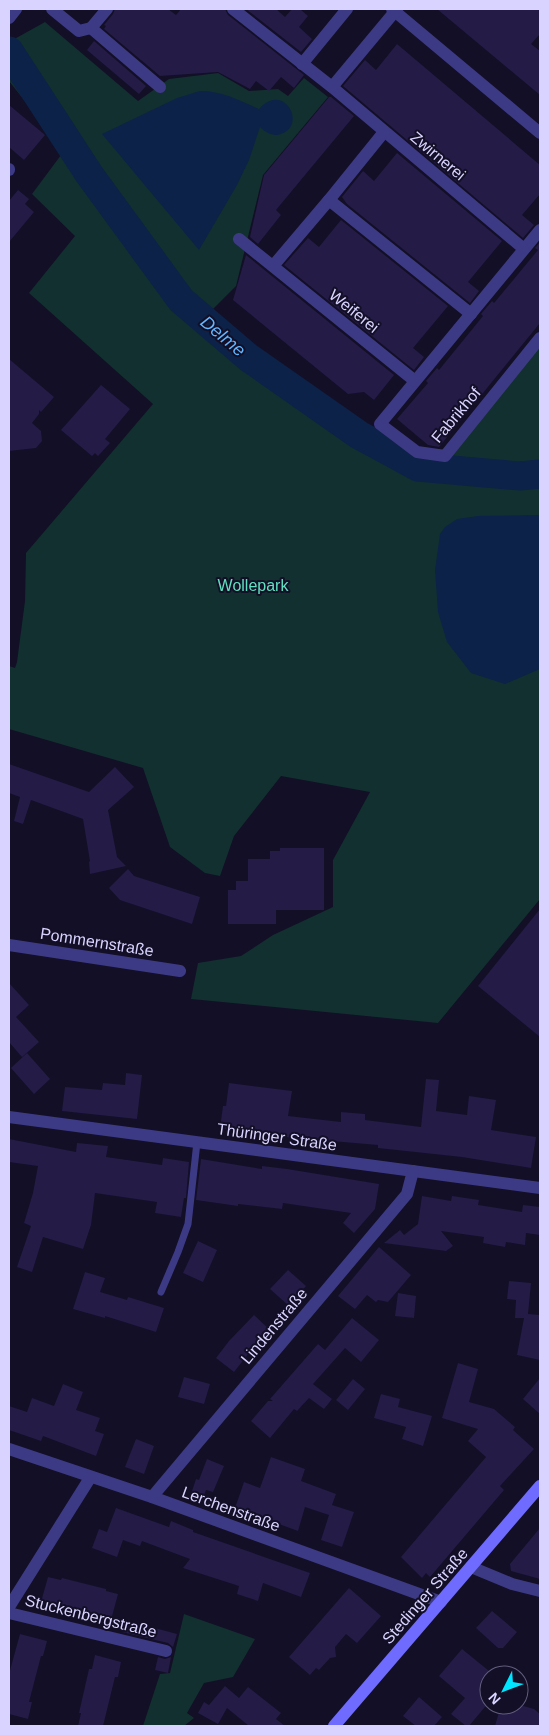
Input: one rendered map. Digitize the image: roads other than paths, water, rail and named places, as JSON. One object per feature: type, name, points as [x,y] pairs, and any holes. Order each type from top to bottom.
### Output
[{"type":"main road","name":"Stedinger Straße","points":[[334,1726],[540,1486]]},
{"type":"street","points":[[9,18],[16,9]]},
{"type":"street","points":[[52,9],[79,31],[91,28],[106,9]]},
{"type":"street","name":"Zwirnerei","points":[[233,9],[332,87],[524,249]]},
{"type":"street","points":[[302,64],[347,9]]},
{"type":"street","points":[[332,87],[394,10],[540,132]]},
{"type":"street","points":[[91,28],[160,87]]},
{"type":"street","points":[[274,266],[384,132]]},
{"type":"street","points":[[330,200],[471,314]]},
{"type":"street","points":[[415,381],[540,230]]},
{"type":"street","name":"Weiferei","points":[[239,239],[415,381]]},
{"type":"street","name":"Fabrikhof","points":[[415,381],[380,424],[418,452],[445,456],[540,338]]},
{"type":"street","name":"Pommernstraße","points":[[9,945],[180,971]]},
{"type":"street","name":"Thüringer Straße","points":[[9,1117],[540,1188]]},
{"type":"street","name":"Lindenstraße","points":[[152,1498],[407,1194],[413,1171]]},
{"type":"street","name":"Lerchenstraße","points":[[9,1449],[152,1498],[441,1602]]},
{"type":"street","name":"Stuckenbergstraße","points":[[9,1607],[90,1478]]},
{"type":"street","points":[[471,1567],[512,1584],[540,1591]]},
{"type":"street","name":"Stuckenbergstraße","points":[[9,1613],[166,1651]]},
{"type":"lane","points":[[161,1292],[188,1224],[197,1142]]},
{"type":"water","points":[[200,91],[223,94],[259,109],[268,102],[276,100],[284,102],[292,114],[292,122],[289,129],[278,135],[269,134],[260,127],[249,160],[237,185],[199,250],[102,134],[177,98]]},
{"type":"water","points":[[540,515],[540,669],[505,684],[471,673],[447,642],[438,612],[435,570],[440,534],[445,527],[457,519],[478,516]]},
{"type":"waterway","name":"Delme","points":[[9,51],[89,174],[181,300],[249,358],[359,435],[418,467],[520,476],[540,474]]},
{"type":"park label","name":"Wollepark","points":[[253,585]]}]
